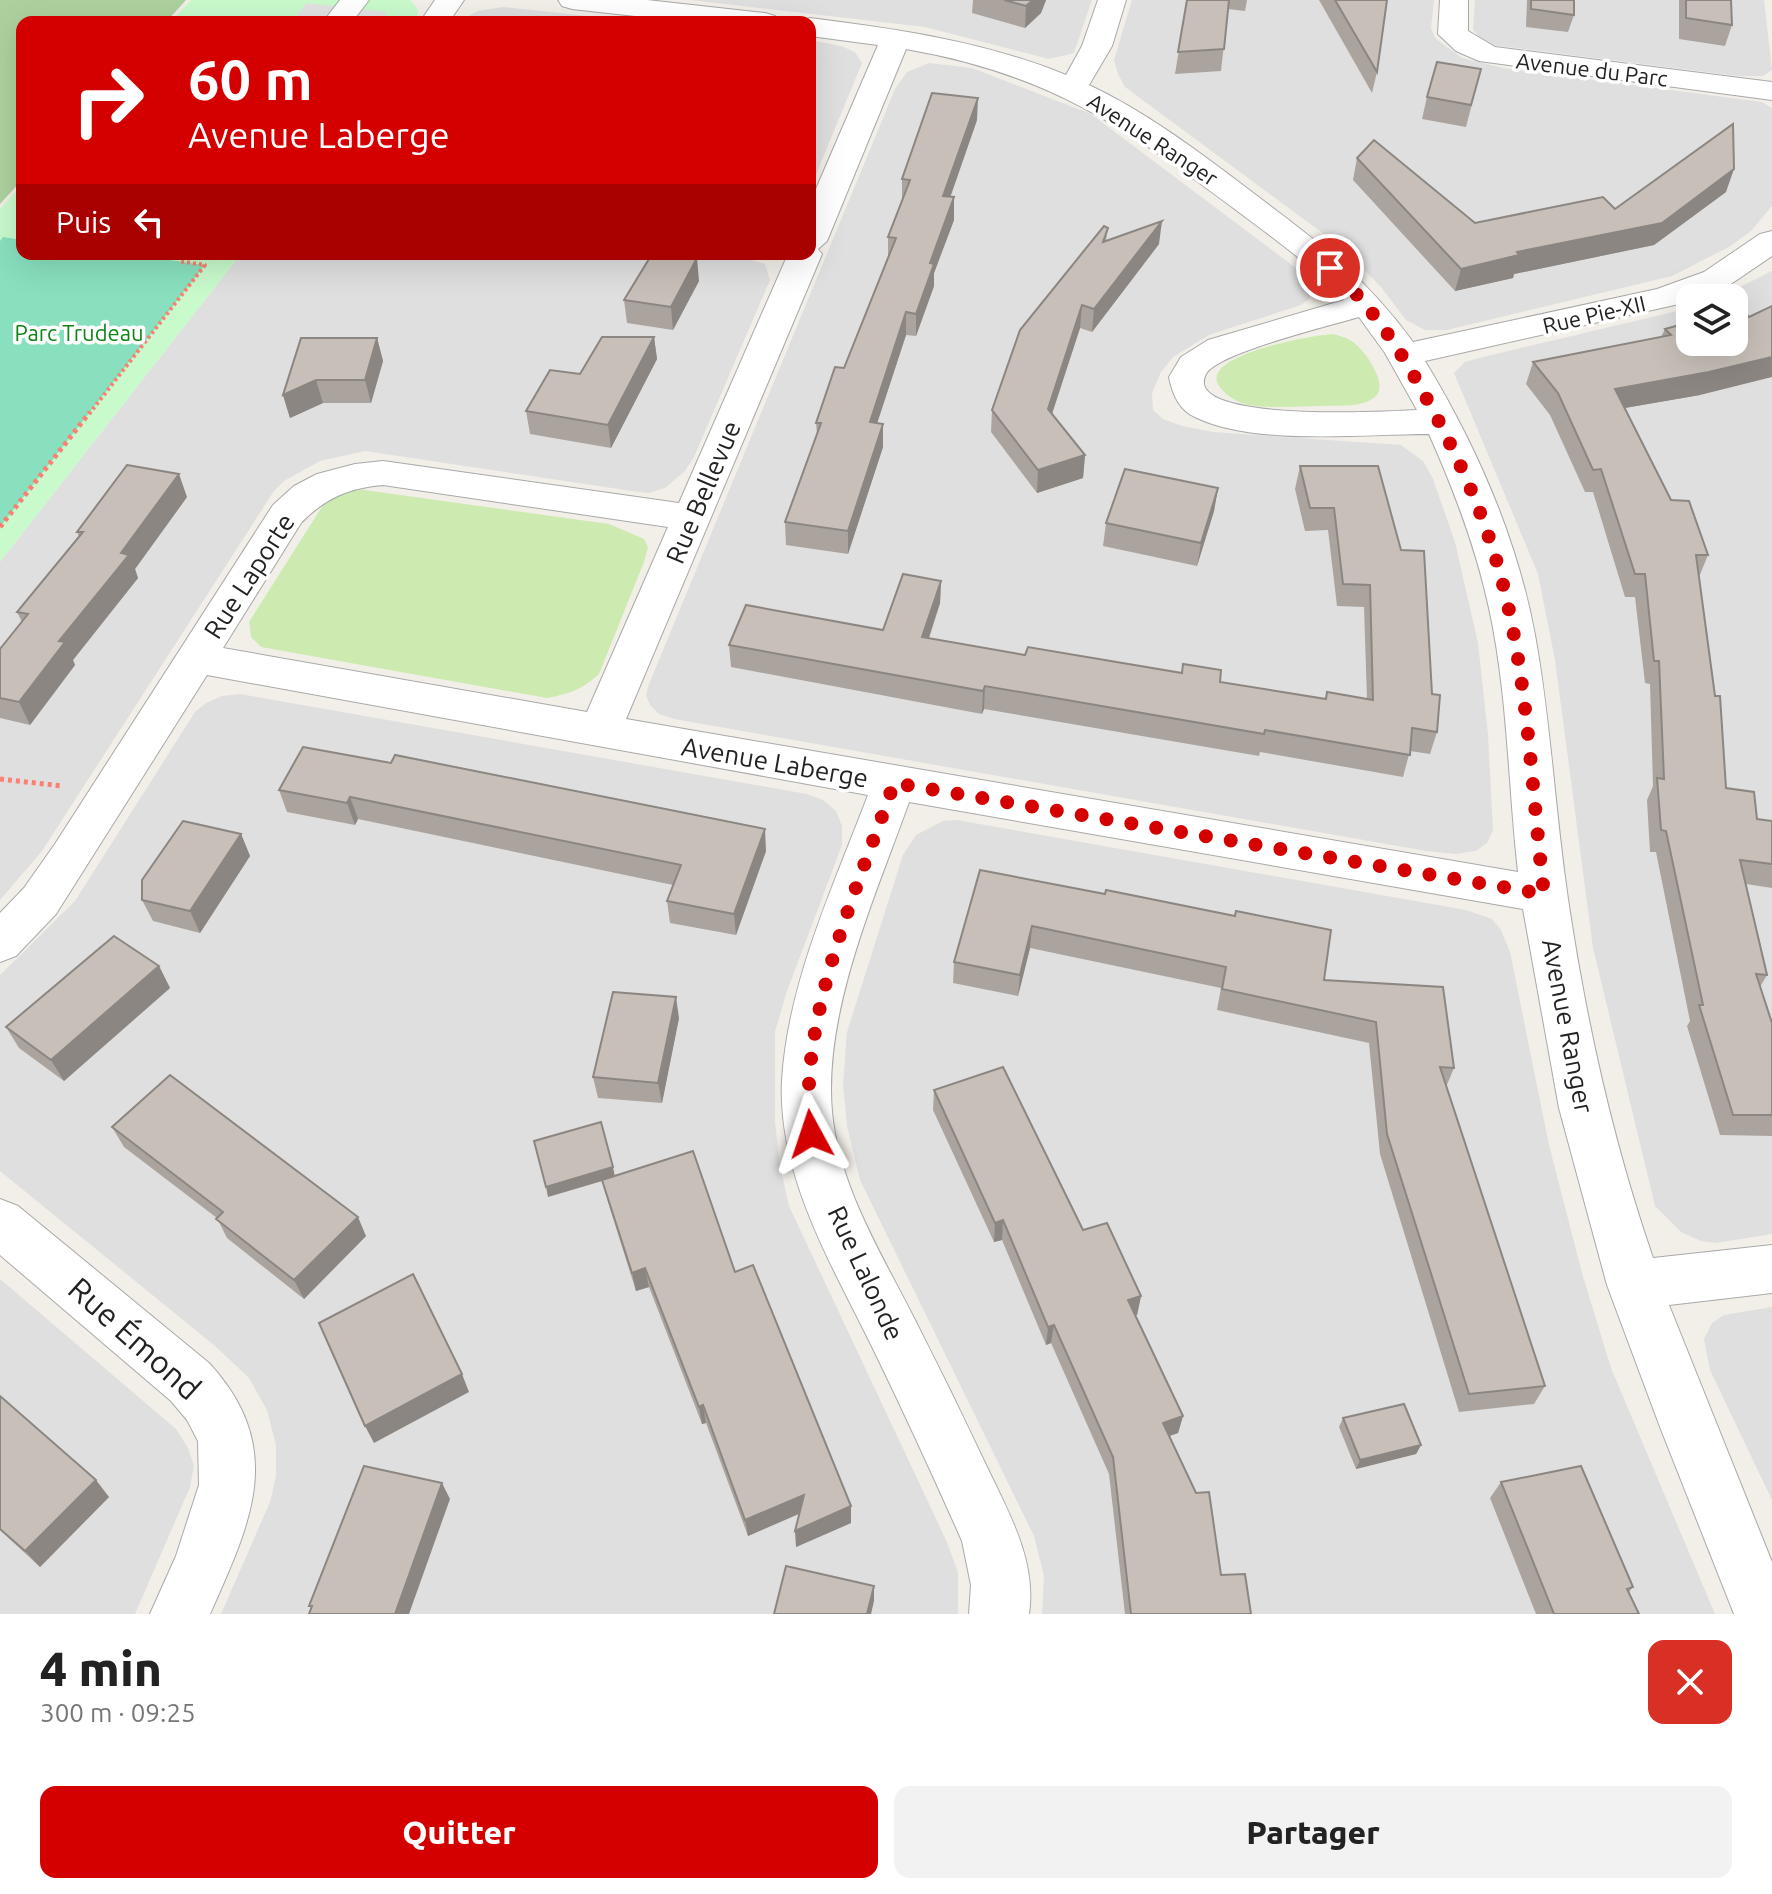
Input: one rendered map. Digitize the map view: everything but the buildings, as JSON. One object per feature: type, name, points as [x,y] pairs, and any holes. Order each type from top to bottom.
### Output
[{"type":"street","points":[[342,16],[355,0]]},
{"type":"street","points":[[572,0],[712,16]]},
{"type":"street","points":[[1071,87],[1090,66],[1112,0]]},
{"type":"street","name":"Avenue du Parc","points":[[1454,0],[1453,34],[1466,45],[1489,55],[1772,91]]},
{"type":"street","name":"Avenue Ranger","points":[[816,28],[896,37],[1005,62],[1071,87],[1125,115],[1192,161],[1318,258],[1366,304],[1403,355],[1439,422],[1488,533],[1510,614],[1544,894],[1583,1108],[1610,1210],[1674,1393],[1764,1614]]},
{"type":"street","points":[[816,227],[896,37]]},
{"type":"street","name":"Rue Pie-XII","points":[[1403,355],[1667,297],[1716,279],[1772,241]]},
{"type":"street","name":"Rue Bellevue","points":[[600,730],[802,260]]},
{"type":"street","points":[[1366,304],[1220,348],[1194,365],[1187,377],[1189,389],[1196,401],[1207,409],[1240,419],[1297,423],[1439,422]]},
{"type":"street","name":"Rue Laporte","points":[[0,943],[40,901],[287,514],[312,491],[345,477],[403,475],[692,518]]},
{"type":"street","name":"Avenue Laberge","points":[[195,658],[894,783],[1544,894]]},
{"type":"street","name":"Rue Lalonde","points":[[894,783],[823,998],[813,1036],[807,1105],[819,1167],[849,1242],[990,1537],[1000,1567],[1002,1599],[999,1614]]},
{"type":"street","name":"Rue Émond","points":[[0,1223],[190,1382],[207,1401],[226,1438],[228,1485],[203,1563],[180,1614]]},
{"type":"street","points":[[1634,1285],[1772,1269]]},
{"type":"path","points":[[0,527],[205,265],[179,260]]},
{"type":"path","points":[[0,779],[110,793]]},
{"type":"shaded area","points":[[690,0],[1092,0],[1074,53],[1049,59],[925,27]]},
{"type":"shaded area","points":[[1132,0],[1434,0],[1431,28],[1435,38],[1462,58],[1503,68],[1762,102],[1772,108],[1772,206],[1751,231],[1729,247],[1672,276],[1447,330],[1425,330],[1406,320],[1381,287],[1340,246],[1125,87],[1114,60]]},
{"type":"shaded area","points":[[1475,0],[1764,0],[1772,70],[1763,76],[1738,76],[1492,45],[1481,40],[1473,29]]},
{"type":"shaded area","points":[[307,3],[388,12],[385,16],[297,16]]},
{"type":"shaded area","points":[[503,7],[588,16],[468,16],[478,11]]},
{"type":"shaded area","points":[[816,41],[855,52],[862,63],[816,174]]},
{"type":"shaded area","points":[[929,63],[972,68],[1091,114],[1296,268],[1311,283],[1310,298],[1301,305],[1209,335],[1173,357],[1161,372],[1152,393],[1153,410],[1163,419],[1182,426],[1213,432],[1401,445],[1423,461],[1433,479],[1455,542],[1478,643],[1488,735],[1493,830],[1487,843],[1476,851],[1455,854],[1426,851],[674,719],[659,714],[650,705],[646,695],[649,684],[895,89],[907,72]]},
{"type":"shaded area","points":[[236,260],[751,260],[765,264],[770,280],[694,457],[685,471],[665,488],[649,493],[632,491],[365,451],[320,461],[284,481],[274,491],[42,851],[0,900],[0,562]]},
{"type":"shaded area","points":[[1772,271],[1772,1234],[1716,1243],[1701,1241],[1681,1232],[1655,1206],[1593,948],[1555,660],[1538,574],[1454,373],[1465,362],[1479,358],[1676,311],[1676,356],[1748,356],[1746,284]]},
{"type":"shaded area","points":[[240,694],[807,794],[823,800],[836,811],[842,826],[842,845],[786,994],[775,1032],[775,1122],[780,1166],[789,1206],[946,1540],[958,1572],[958,1614],[221,1614],[270,1502],[276,1476],[276,1445],[267,1410],[249,1378],[215,1346],[0,1171],[0,975],[75,901],[195,712],[222,696]]},
{"type":"shaded area","points":[[957,820],[1466,910],[1492,919],[1501,930],[1510,952],[1549,1145],[1582,1273],[1611,1368],[1715,1614],[1042,1614],[1044,1576],[1034,1536],[860,1180],[847,1126],[843,1085],[847,1032],[903,855],[916,835],[943,821]]},
{"type":"shaded area","points":[[0,1279],[176,1429],[188,1448],[194,1466],[190,1487],[135,1614],[0,1614]]},
{"type":"shaded area","points":[[1772,1307],[1772,1500],[1710,1370],[1704,1339],[1712,1323],[1724,1315]]},
{"type":"green space","points":[[0,0],[186,0],[171,16],[16,16],[16,187],[0,204]]},
{"type":"green space","points":[[191,0],[410,0],[418,14],[417,16],[176,16]]},
{"type":"green space","name":"Parc Trudeau","points":[[16,192],[16,260],[236,260],[0,562],[0,209]]},
{"type":"green space","name":"Parc Trudeau","points":[[3,237],[16,239],[16,260],[169,260],[205,265],[0,527],[0,241]]},
{"type":"green space","points":[[1333,334],[1355,344],[1373,366],[1379,390],[1371,400],[1343,406],[1258,406],[1236,400],[1219,386],[1217,375],[1225,365],[1241,356],[1283,343]]},
{"type":"green space","points":[[350,488],[609,524],[644,539],[648,547],[644,562],[599,674],[575,690],[547,698],[261,647],[251,637],[249,622],[325,502]]},
{"type":"route","points":[[811,1134],[807,1079],[813,1036],[834,958],[894,783],[1544,894],[1517,650],[1491,543],[1455,454],[1414,372],[1366,304],[1330,268]]}]
